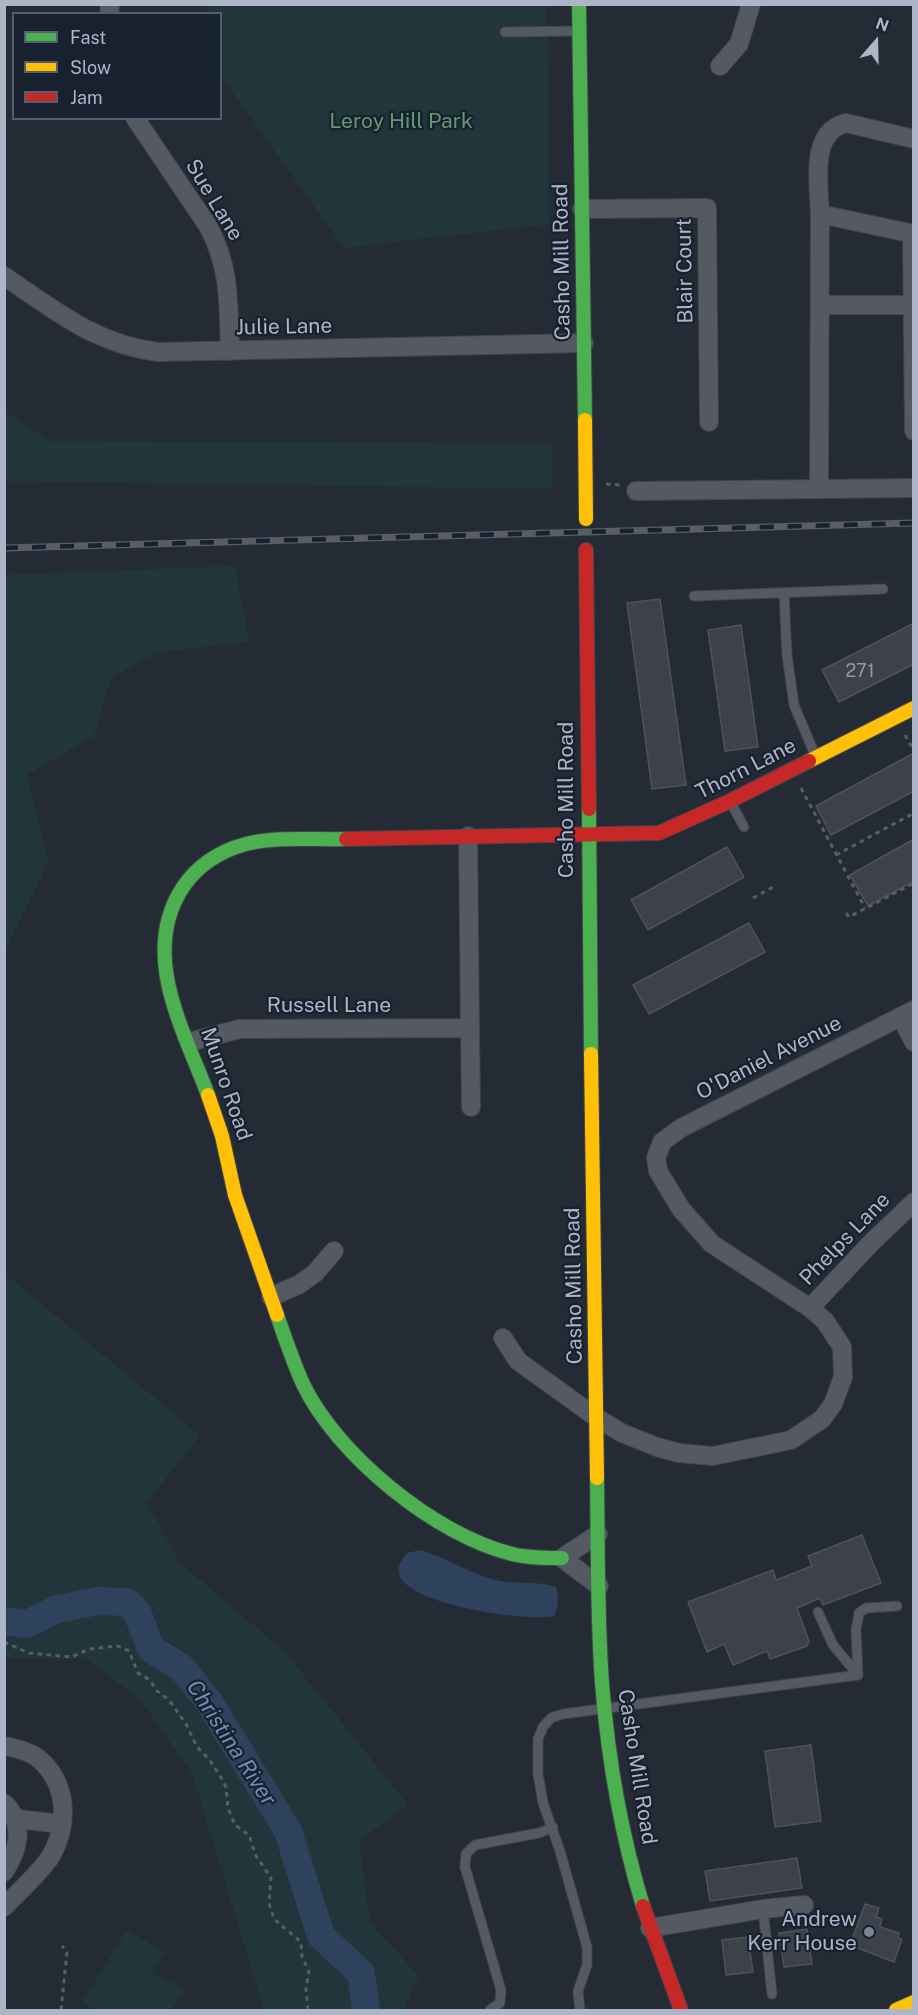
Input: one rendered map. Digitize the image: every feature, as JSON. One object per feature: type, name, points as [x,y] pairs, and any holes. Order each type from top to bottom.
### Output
[{"type":"street","name":"Casho Mill Road","points":[[579,4],[586,519]]},
{"type":"street","points":[[720,66],[739,44],[751,4]]},
{"type":"street","name":"Sue Lane","points":[[136,120],[218,244],[224,262],[226,279],[230,351]]},
{"type":"street","points":[[819,488],[820,214],[818,168],[820,152],[829,132],[838,125],[846,123],[914,139]]},
{"type":"street","name":"Blair Court","points":[[582,209],[707,208],[709,422]]},
{"type":"street","points":[[820,214],[913,234],[914,431]]},
{"type":"street","name":"Julie Lane","points":[[4,276],[83,329],[120,345],[159,352],[584,343]]},
{"type":"street","points":[[820,305],[913,305]]},
{"type":"street","points":[[636,491],[914,488]]},
{"type":"street","name":"Casho Mill Road","points":[[586,550],[598,1586],[604,1708],[613,1778],[637,1887],[681,2010]]},
{"type":"street","name":"Thorn Lane","points":[[588,834],[658,833],[730,801],[914,708]]},
{"type":"street","name":"Munro Road","points":[[562,1558],[532,1557],[509,1553],[484,1545],[439,1522],[369,1470],[340,1440],[312,1404],[238,1205],[218,1122],[168,985],[163,937],[167,919],[178,893],[196,871],[211,859],[246,844],[269,841],[588,834]]},
{"type":"street","points":[[468,836],[471,1107]]},
{"type":"street","points":[[907,1013],[914,1042]]},
{"type":"street","name":"O'Daniel Avenue","points":[[810,1308],[712,1244],[681,1209],[658,1171],[656,1158],[662,1142],[681,1128],[907,1013]]},
{"type":"street","name":"Russell Lane","points":[[189,1042],[240,1029],[470,1028]]},
{"type":"street","name":"Phelps Lane","points":[[810,1308],[871,1243],[914,1202]]},
{"type":"street","points":[[271,1297],[300,1284],[315,1273],[334,1251]]},
{"type":"street","points":[[503,1338],[519,1361],[597,1418],[622,1433],[657,1447],[713,1456],[791,1440],[822,1419],[833,1404],[843,1377],[842,1347],[825,1321],[810,1308]]},
{"type":"street","points":[[598,1534],[562,1558],[598,1586]]},
{"type":"street","points":[[4,1746],[38,1759],[57,1783],[63,1801],[62,1824],[50,1857],[4,1907]]},
{"type":"street","points":[[4,1803],[17,1819],[19,1828],[13,1857],[4,1872]]},
{"type":"street","points":[[17,1819],[62,1824]]},
{"type":"street","points":[[650,1928],[804,1905]]},
{"type":"street","points":[[896,2010],[914,2002]]},
{"type":"lane","points":[[505,33],[579,31]]},
{"type":"lane","points":[[694,596],[883,590]]},
{"type":"lane","points":[[784,593],[787,655],[794,705],[816,757]]},
{"type":"lane","points":[[730,801],[744,827]]},
{"type":"lane","points":[[858,1676],[856,1630],[859,1613],[866,1608],[897,1606]]},
{"type":"lane","points":[[818,1612],[834,1646],[858,1676]]},
{"type":"lane","points":[[580,2010],[578,1991],[587,1965],[587,1947],[553,1827],[543,1803],[538,1774],[538,1739],[543,1727],[551,1718],[563,1714],[858,1676]]},
{"type":"lane","points":[[490,2010],[500,2003],[501,1990],[465,1867],[466,1854],[475,1845],[539,1833],[553,1827]]},
{"type":"lane","points":[[763,1910],[772,1994]]},
{"type":"path","points":[[903,730],[914,751]]},
{"type":"path","points":[[799,784],[865,908]]},
{"type":"path","points":[[836,855],[914,813]]},
{"type":"path","points":[[846,913],[849,917],[914,883]]},
{"type":"path","points":[[753,898],[775,886]]},
{"type":"path","points":[[4,1642],[28,1653],[72,1657],[88,1649],[118,1646],[129,1652],[138,1673],[150,1680],[156,1690],[169,1700],[186,1724],[197,1747],[209,1759],[226,1787],[228,1808],[235,1825],[249,1835],[256,1856],[271,1878],[269,1903],[274,1918],[301,1942],[302,1957],[309,1971],[306,1989],[308,2010]]},
{"type":"path","points":[[61,2010],[67,1952],[62,1946]]},
{"type":"green space","name":"Leroy Hill Park","points":[[210,4],[547,5],[549,224],[344,248],[222,77],[222,12],[209,12]]},
{"type":"green space","points":[[4,410],[49,441],[552,443],[552,489],[5,481]]},
{"type":"green space","points":[[235,566],[249,642],[157,652],[111,678],[94,736],[26,775],[49,861],[5,951],[5,575]]},
{"type":"green space","points":[[4,1273],[200,1435],[147,1502],[179,1562],[286,1653],[408,1805],[359,1841],[370,1923],[419,1976],[403,2010],[264,2010],[192,1773],[139,1698],[86,1659],[5,1658]]},
{"type":"green space","points":[[127,1930],[165,1952],[153,1972],[184,1990],[171,2010],[96,2010],[82,2002]]},
{"type":"water","points":[[421,1550],[495,1580],[556,1587],[558,1602],[554,1616],[495,1614],[469,1609],[423,1594],[407,1585],[399,1574],[400,1563],[407,1553]]},
{"type":"building","points":[[660,599],[686,785],[652,789],[627,603]]},
{"type":"building","points":[[914,623],[914,664],[839,702],[822,670]]},
{"type":"building","points":[[741,625],[758,747],[725,751],[708,630]]},
{"type":"building","points":[[914,753],[914,791],[831,835],[816,806]]},
{"type":"building","points":[[914,839],[914,881],[868,906],[850,875]]},
{"type":"building","points":[[727,847],[744,877],[648,930],[631,900]]},
{"type":"building","points":[[749,923],[765,952],[649,1014],[633,985]]},
{"type":"building","points":[[862,1535],[881,1583],[823,1605],[820,1598],[797,1608],[809,1641],[807,1646],[770,1659],[767,1651],[733,1665],[724,1644],[707,1652],[688,1602],[773,1570],[776,1580],[812,1566],[808,1556]]},
{"type":"building","points":[[811,1745],[821,1821],[775,1827],[765,1751]]},
{"type":"building","points":[[797,1858],[802,1888],[710,1901],[705,1871]]},
{"type":"building","name":"Andrew Kerr House","points":[[865,1904],[879,1908],[876,1917],[882,1919],[880,1927],[899,1933],[898,1938],[902,1939],[894,1962],[850,1945]]},
{"type":"building","points":[[807,1929],[812,1964],[784,1967],[779,1933]]},
{"type":"building","points":[[748,1937],[753,1972],[726,1975],[722,1940]]},
{"type":"waterway","name":"Christina River","points":[[4,1621],[27,1624],[57,1609],[98,1601],[127,1602],[137,1612],[151,1649],[182,1668],[209,1702],[288,1831],[321,1936],[361,1973],[366,2010]]},
{"type":"railway","points":[[4,548],[914,523]]},
{"type":"traffic: fast","points":[[579,4],[585,420]]},
{"type":"traffic: fast","points":[[589,809],[591,1054]]},
{"type":"traffic: fast","points":[[208,1095],[178,1018],[165,965],[165,939],[170,913],[183,887],[210,860],[246,844],[283,839],[346,839]]},
{"type":"traffic: fast","points":[[277,1315],[299,1376],[319,1411],[339,1438],[391,1488],[421,1511],[482,1544],[512,1554],[537,1558],[562,1558]]},
{"type":"traffic: fast","points":[[597,1478],[599,1632],[605,1711],[622,1824],[643,1906]]},
{"type":"traffic: slow","points":[[585,420],[586,519]]},
{"type":"traffic: slow","points":[[809,761],[914,708]]},
{"type":"traffic: slow","points":[[591,1054],[597,1478]]},
{"type":"traffic: slow","points":[[208,1095],[222,1136],[235,1195],[277,1315]]},
{"type":"traffic: slow","points":[[896,2010],[914,2002]]},
{"type":"traffic: jam","points":[[586,550],[589,809]]},
{"type":"traffic: jam","points":[[346,839],[659,833],[730,801],[809,761]]},
{"type":"traffic: jam","points":[[643,1906],[681,2010]]},
{"type":"place","name":"Andrew Kerr House","points":[[869,1932]]}]
